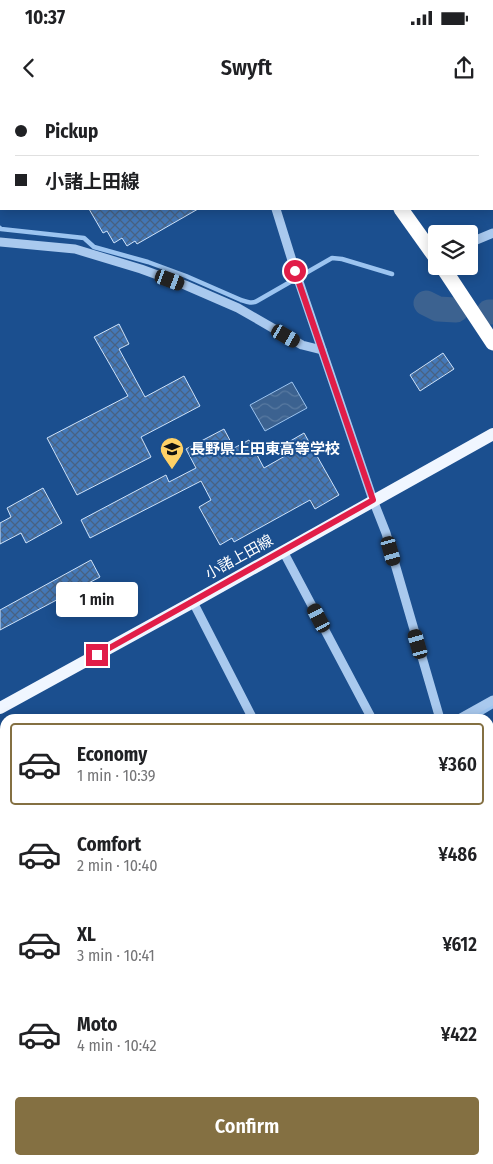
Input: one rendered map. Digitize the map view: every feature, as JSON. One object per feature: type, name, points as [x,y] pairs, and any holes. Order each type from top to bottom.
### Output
[{"type":"highway","points":[[402,210],[428,245]]},
{"type":"highway","points":[[448,275],[493,343]]},
{"type":"main road","name":"小諸上田線","points":[[0,708],[493,434]]},
{"type":"street","points":[[276,210],[295,271],[386,533],[439,714]]},
{"type":"street","points":[[478,239],[493,233]]},
{"type":"street","points":[[0,242],[75,250],[141,269],[185,285],[238,308],[302,345],[322,350]]},
{"type":"street","points":[[283,551],[369,714]]},
{"type":"street","points":[[193,602],[250,714]]},
{"type":"street","points":[[468,714],[493,700]]},
{"type":"water","points":[[292,382],[307,408],[265,431],[250,405]]},
{"type":"building","points":[[90,210],[196,210],[137,244],[135,241],[127,246],[122,238],[114,243],[107,231],[103,233]]},
{"type":"building","points":[[119,324],[129,344],[119,349],[145,397],[184,376],[200,406],[141,437],[151,457],[77,495],[47,438],[128,396],[94,337]]},
{"type":"building","points":[[443,353],[454,369],[420,391],[410,375]]},
{"type":"building","points":[[224,429],[234,448],[249,440],[264,468],[285,456],[280,447],[304,433],[339,495],[315,509],[310,500],[234,542],[232,538],[220,545],[199,507],[211,500],[201,481],[90,538],[81,520],[166,475],[169,482],[196,468],[186,449]]},
{"type":"building","points":[[43,488],[62,523],[26,543],[21,533],[0,544],[0,523],[11,517],[7,508]]},
{"type":"building","points":[[91,560],[100,577],[0,630],[0,610]]},
{"type":"waterway","points":[[0,228],[84,238],[94,247],[148,262],[249,302],[257,301],[332,258],[342,259],[392,274]]},
{"type":"waterway","points":[[426,303],[438,309],[456,310]]},
{"type":"waterway","points":[[479,714],[493,706]]},
{"type":"place","name":"長野県上田東高等学校","points":[[172,470]]},
{"type":"route","points":[[97,655],[373,500],[295,271]]}]
